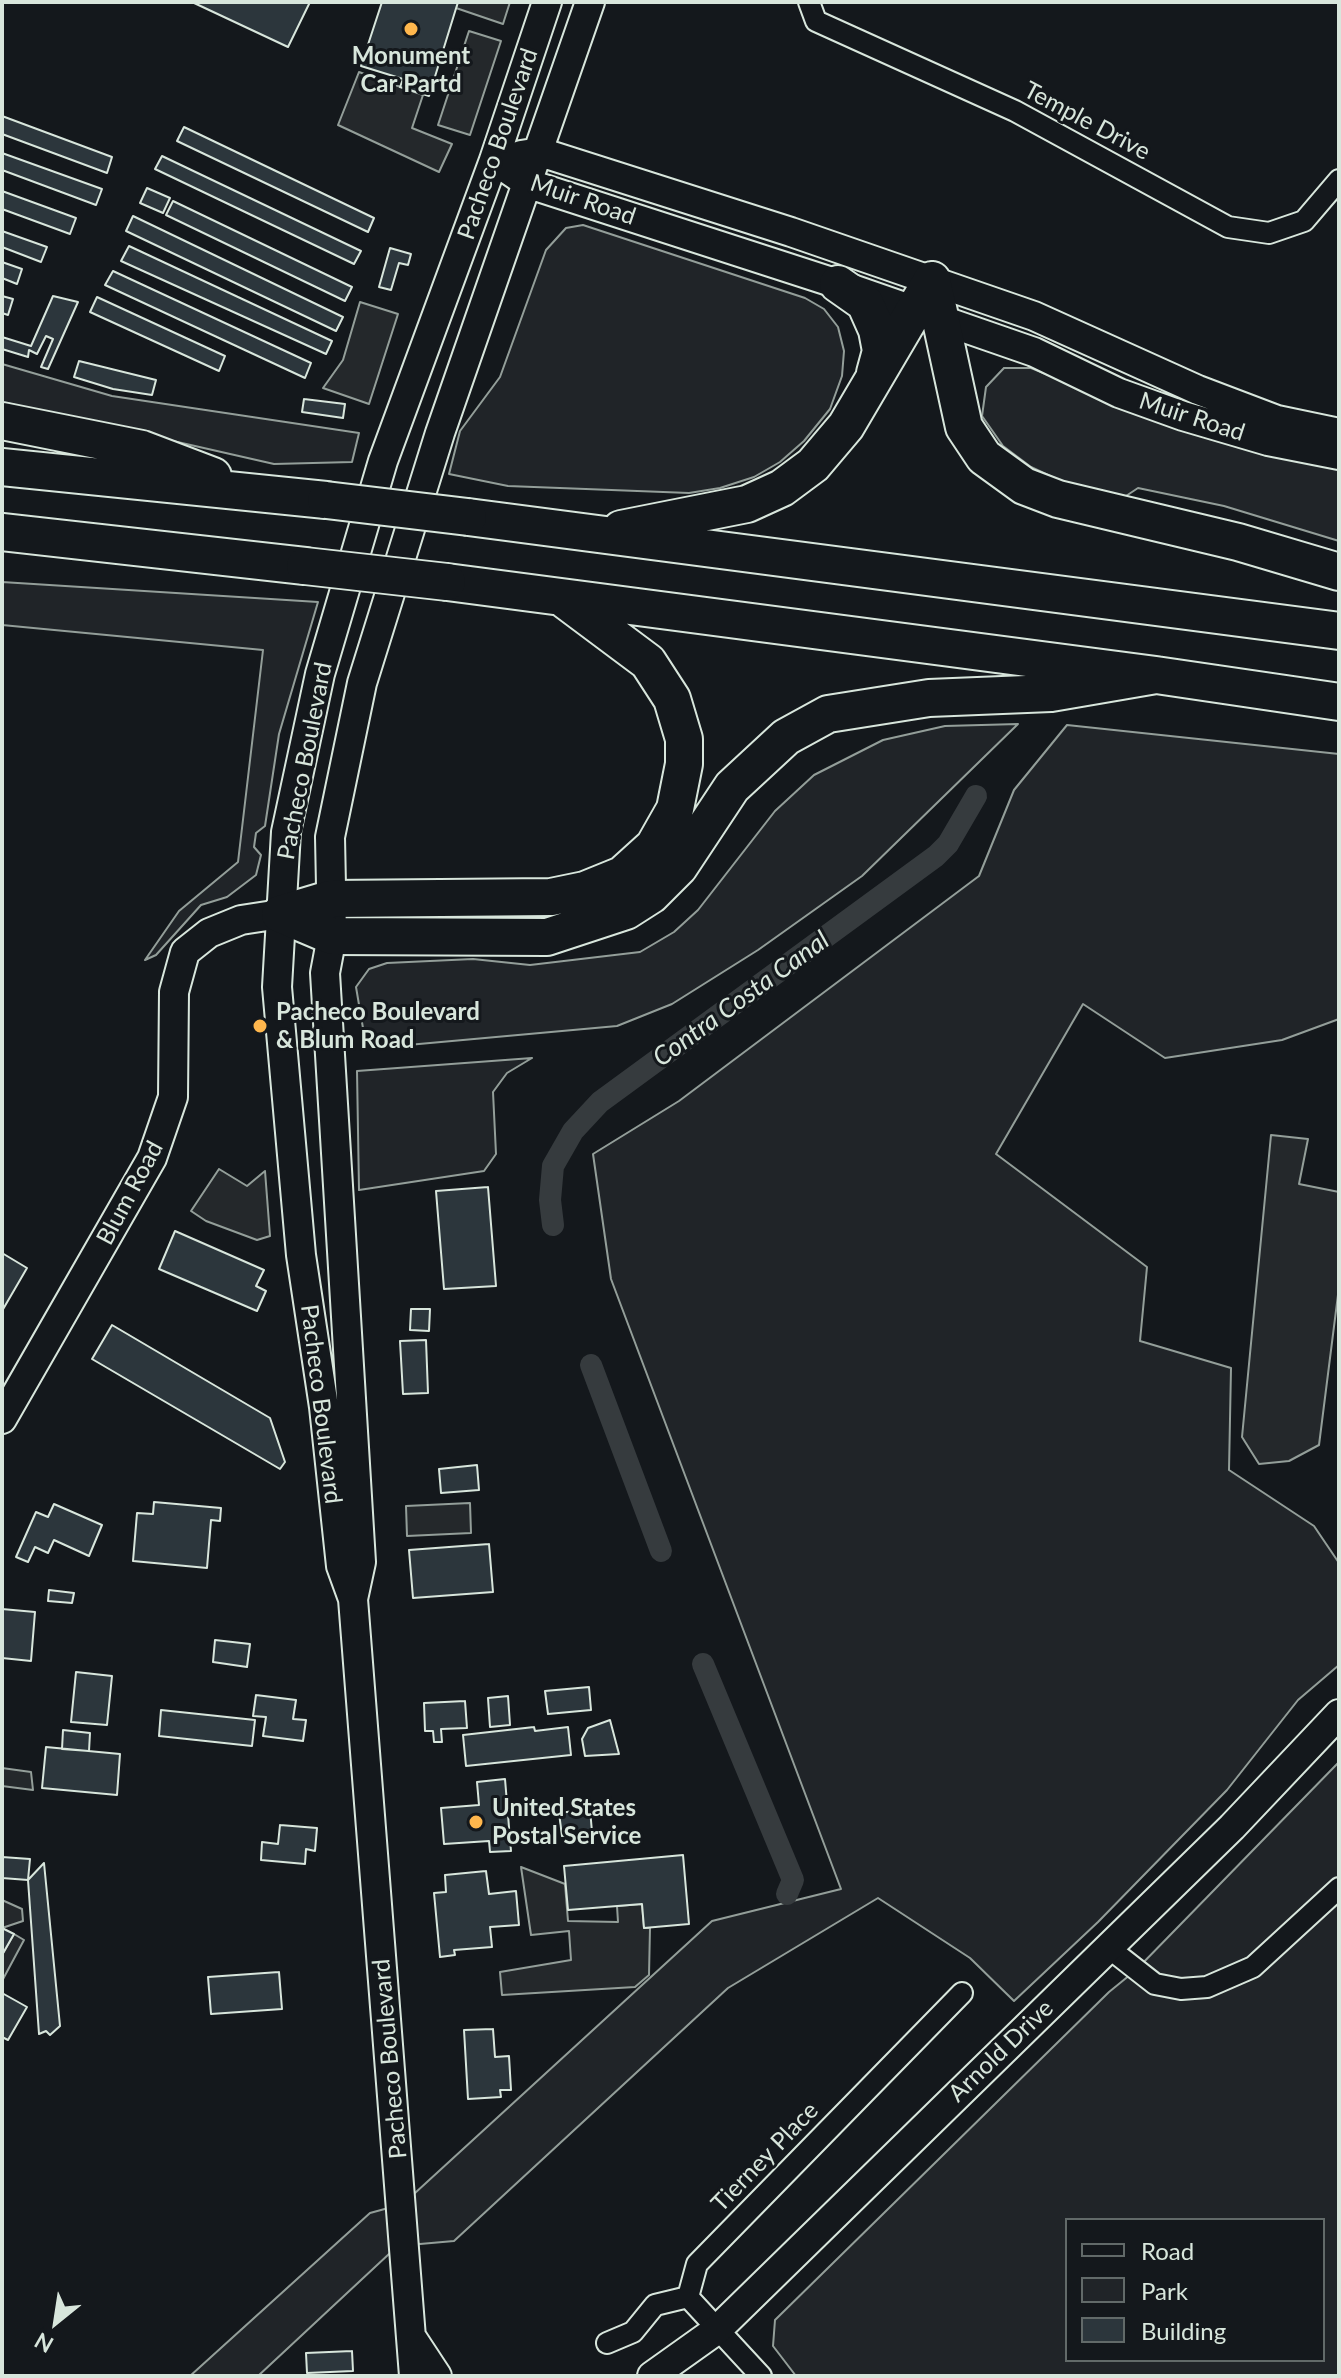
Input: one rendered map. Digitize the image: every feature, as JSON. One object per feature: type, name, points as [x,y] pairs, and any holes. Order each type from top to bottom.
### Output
[{"type":"highway","points":[[932,280],[928,315],[964,427],[984,457],[1024,486],[1058,499],[1238,542],[1339,572]]},
{"type":"highway","points":[[838,284],[865,303],[877,330],[881,351],[873,380]]},
{"type":"highway","points":[[601,534],[671,517],[747,504],[782,488],[826,453],[873,380],[928,315]]},
{"type":"highway","points":[[2,421],[142,449],[255,492]]},
{"type":"highway","points":[[2,467],[468,517],[1339,631]]},
{"type":"highway","points":[[2,532],[447,582],[1339,702]]},
{"type":"highway","points":[[2,547],[56,538]]},
{"type":"highway","points":[[280,914],[330,899],[551,897],[585,890],[622,875],[654,846],[675,809],[684,764],[684,739],[672,699],[648,662],[560,597]]},
{"type":"highway","points":[[280,914],[332,936],[547,937],[626,911],[651,895],[679,867],[732,787],[786,737],[828,714],[929,698],[1051,693],[1156,675]]},
{"type":"main road","name":"Pacheco Boulevard","points":[[414,2376],[353,1599],[341,1566],[324,1407],[301,1255],[277,987],[280,914],[286,832],[320,674],[383,461],[494,160],[547,2]]},
{"type":"main road","name":"Pacheco Boulevard","points":[[353,1599],[361,1562],[325,973],[332,936],[330,837],[361,686],[440,433],[590,2]]},
{"type":"main road","name":"Muir Road","points":[[494,160],[540,152],[932,280],[1034,316],[1198,390],[1277,420],[1339,433]]},
{"type":"main road","name":"Muir Road","points":[[494,160],[529,184],[838,284],[1034,352],[1119,393],[1183,416],[1268,441],[1339,455]]},
{"type":"main road","name":"Blum Road","points":[[2,1419],[152,1158],[173,1097],[174,992],[185,952],[209,933],[280,914]]},
{"type":"main road","name":"Arnold Drive","points":[[652,2376],[718,2329],[1109,1948],[1339,1714]]},
{"type":"main road","points":[[411,2337],[437,2376]]},
{"type":"street","name":"Temple Drive","points":[[809,2],[816,21],[1015,111],[1228,227],[1269,233],[1304,221],[1339,180]]},
{"type":"street","points":[[1109,1948],[1155,1984],[1181,1989],[1207,1987],[1253,1967],[1339,1888]]},
{"type":"street","name":"Tierney Place","points":[[688,2297],[697,2264],[962,1993]]},
{"type":"street","points":[[607,2343],[633,2332],[655,2305],[688,2297],[761,2376]]},
{"type":"green space","points":[[583,225],[805,298],[824,309],[838,327],[844,351],[842,376],[830,409],[804,441],[780,462],[754,477],[720,488],[689,493],[508,486],[449,474],[460,431],[500,377],[546,250],[566,228]]},
{"type":"green space","points":[[2,364],[112,396],[359,433],[352,462],[274,464],[2,402]]},
{"type":"green space","points":[[1004,368],[1031,368],[1162,421],[1265,455],[1339,467],[1339,541],[1224,506],[1138,488],[1123,498],[1063,482],[1031,467],[1003,446],[982,416],[986,387]]},
{"type":"green space","points":[[2,582],[318,602],[279,734],[265,826],[256,833],[254,847],[261,855],[256,875],[227,897],[201,905],[156,955],[145,960],[179,911],[238,862],[263,650],[2,625]]},
{"type":"green space","points":[[1018,724],[862,876],[758,950],[672,1004],[617,1026],[375,1048],[364,1034],[356,987],[369,969],[387,963],[473,959],[530,965],[640,952],[674,932],[698,910],[775,811],[814,775],[883,740],[945,726]]},
{"type":"green space","points":[[1067,725],[1339,754],[1339,1019],[1282,1040],[1165,1058],[1083,1004],[996,1154],[1147,1267],[1140,1341],[1231,1368],[1229,1470],[1314,1526],[1339,1563],[1339,1665],[1298,1700],[1227,1790],[1098,1922],[1014,2001],[970,1958],[878,1898],[728,1988],[454,2241],[420,2244],[404,2240],[258,2376],[190,2376],[370,2213],[403,2204],[712,1921],[841,1889],[611,1279],[593,1154],[679,1101],[979,876],[1014,790]]},
{"type":"green space","points":[[532,1058],[507,1073],[493,1092],[496,1154],[484,1171],[359,1190],[357,1071]]},
{"type":"green space","points":[[1339,1762],[1339,2376],[796,2376],[773,2346],[775,2320],[1109,1992],[1136,1970]]},
{"type":"shaded area","points":[[458,2],[510,2],[503,24],[456,8]]},
{"type":"shaded area","points":[[469,31],[501,41],[470,135],[438,125]]},
{"type":"shaded area","points":[[359,72],[423,95],[412,128],[452,144],[439,172],[338,125]]},
{"type":"shaded area","points":[[360,302],[398,314],[369,404],[323,388],[343,360]]},
{"type":"shaded area","points":[[1271,1135],[1308,1139],[1299,1184],[1339,1192],[1339,1287],[1319,1445],[1289,1461],[1259,1464],[1242,1437]]},
{"type":"shaded area","points":[[219,1169],[247,1186],[265,1171],[270,1236],[257,1240],[206,1221],[191,1211]]},
{"type":"shaded area","points":[[470,1503],[471,1533],[407,1536],[406,1506]]},
{"type":"shaded area","points":[[2,1768],[31,1772],[33,1790],[2,1786]]},
{"type":"shaded area","points":[[521,1867],[565,1884],[568,1921],[618,1922],[617,1906],[642,1904],[644,1928],[650,1928],[649,1975],[635,1987],[502,1995],[500,1972],[571,1960],[569,1931],[531,1935]]},
{"type":"shaded area","points":[[2,1900],[22,1909],[23,1921],[2,1928]]},
{"type":"shaded area","points":[[14,1934],[24,1940],[2,1981],[2,1955]]},
{"type":"building","points":[[192,2],[310,2],[288,47]]},
{"type":"building","points":[[382,2],[458,2],[429,96],[400,87],[403,79],[361,66]]},
{"type":"building","points":[[2,116],[112,157],[107,173],[2,134]]},
{"type":"building","points":[[184,127],[374,218],[368,232],[177,141]]},
{"type":"building","points":[[2,153],[102,189],[96,205],[2,170]]},
{"type":"building","points":[[162,156],[361,251],[354,264],[155,169]]},
{"type":"building","points":[[147,188],[170,198],[163,213],[140,203]]},
{"type":"building","points":[[2,191],[76,218],[70,234],[2,209]]},
{"type":"building","points":[[173,201],[352,287],[345,301],[166,215]]},
{"type":"building","points":[[133,216],[343,317],[336,331],[126,231]]},
{"type":"building","points":[[2,231],[47,247],[41,262],[2,247]]},
{"type":"building","points":[[129,246],[332,341],[326,354],[121,261]]},
{"type":"building","points":[[390,248],[411,254],[408,265],[399,263],[391,290],[379,287]]},
{"type":"building","points":[[2,262],[22,269],[17,284],[2,278]]},
{"type":"building","points":[[113,271],[311,363],[305,378],[105,285]]},
{"type":"building","points":[[2,296],[13,299],[8,315],[2,313]]},
{"type":"building","points":[[53,296],[78,302],[48,369],[41,367],[53,339],[46,336],[37,354],[29,350],[28,357],[2,349],[2,337],[31,346]]},
{"type":"building","points":[[97,297],[225,356],[219,371],[90,312]]},
{"type":"building","points":[[79,361],[156,380],[152,395],[113,389],[74,377]]},
{"type":"building","points":[[304,399],[345,404],[343,418],[302,412]]},
{"type":"building","points":[[488,1187],[496,1286],[444,1289],[436,1191]]},
{"type":"building","points":[[175,1231],[264,1270],[256,1286],[266,1291],[257,1311],[159,1269]]},
{"type":"building","points":[[2,1253],[27,1268],[2,1311]]},
{"type":"building","points":[[411,1309],[430,1309],[429,1331],[410,1330]]},
{"type":"building","points":[[112,1325],[270,1418],[285,1462],[280,1469],[92,1359]]},
{"type":"building","points":[[426,1340],[428,1393],[403,1394],[400,1341]]},
{"type":"building","points":[[477,1465],[479,1490],[441,1493],[439,1469]]},
{"type":"building","points":[[154,1502],[221,1508],[220,1521],[211,1520],[207,1568],[133,1561],[137,1513],[153,1514]]},
{"type":"building","points":[[54,1504],[102,1525],[89,1556],[54,1540],[48,1553],[35,1547],[28,1562],[16,1557],[36,1512],[48,1517]]},
{"type":"building","points":[[489,1544],[493,1592],[413,1598],[409,1550]]},
{"type":"building","points":[[49,1590],[74,1593],[72,1603],[48,1601]]},
{"type":"building","points":[[2,1609],[35,1612],[31,1661],[2,1658]]},
{"type":"building","points":[[215,1640],[250,1644],[247,1667],[213,1662]]},
{"type":"building","points":[[76,1672],[112,1676],[107,1725],[71,1722]]},
{"type":"building","points":[[589,1687],[591,1710],[548,1714],[545,1691]]},
{"type":"building","points":[[256,1695],[296,1700],[293,1719],[306,1720],[303,1741],[263,1736],[266,1717],[253,1716]]},
{"type":"building","points":[[508,1696],[510,1725],[490,1727],[488,1698]]},
{"type":"building","points":[[465,1701],[467,1728],[441,1729],[442,1742],[434,1742],[433,1731],[425,1731],[424,1703]]},
{"type":"building","points":[[161,1710],[255,1720],[252,1746],[159,1736]]},
{"type":"building","points":[[610,1720],[619,1754],[585,1756],[582,1739],[588,1728]]},
{"type":"building","points":[[534,1727],[535,1731],[568,1727],[571,1755],[466,1766],[463,1735]]},
{"type":"building","points":[[63,1730],[90,1733],[89,1751],[62,1749]]},
{"type":"building","points":[[46,1747],[120,1754],[117,1795],[42,1788]]},
{"type":"building","points":[[505,1779],[511,1851],[490,1852],[489,1841],[444,1844],[441,1808],[479,1805],[477,1782]]},
{"type":"building","points":[[590,1809],[592,1832],[562,1836],[559,1813]]},
{"type":"building","points":[[280,1825],[317,1828],[315,1851],[306,1849],[305,1864],[261,1860],[262,1842],[278,1844]]},
{"type":"building","points":[[683,1855],[689,1924],[644,1928],[642,1904],[568,1910],[564,1866]]},
{"type":"building","points":[[2,1857],[30,1859],[28,1880],[2,1878]]},
{"type":"building","points":[[44,1863],[60,2026],[50,2035],[46,2031],[39,2034],[28,1880]]},
{"type":"building","points":[[486,1871],[489,1894],[516,1891],[519,1925],[490,1927],[492,1947],[454,1950],[455,1955],[440,1957],[434,1893],[446,1892],[445,1875]]},
{"type":"building","points":[[2,1928],[14,1934],[2,1955]]},
{"type":"building","points":[[279,1972],[282,2009],[211,2014],[208,1977]]},
{"type":"building","points":[[2,1993],[27,2007],[8,2040],[2,2037]]},
{"type":"building","points":[[493,2029],[495,2057],[509,2056],[511,2090],[500,2090],[501,2097],[468,2099],[464,2030]]},
{"type":"building","points":[[352,2351],[353,2371],[307,2373],[306,2353]]},
{"type":"waterway","name":"Contra Costa Canal","points":[[553,1225],[550,1200],[553,1166],[573,1131],[600,1102],[936,856],[948,844],[976,796]]},
{"type":"waterway","name":"Contra Costa Canal","points":[[591,1365],[661,1551]]},
{"type":"waterway","name":"Contra Costa Canal","points":[[703,1664],[793,1880],[787,1894]]},
{"type":"place","name":"Monument Car Partd","points":[[411,29]]},
{"type":"place","name":"Pacheco Boulevard & Blum Road","points":[[260,1026]]},
{"type":"place","name":"United States Postal Service","points":[[476,1822]]}]
